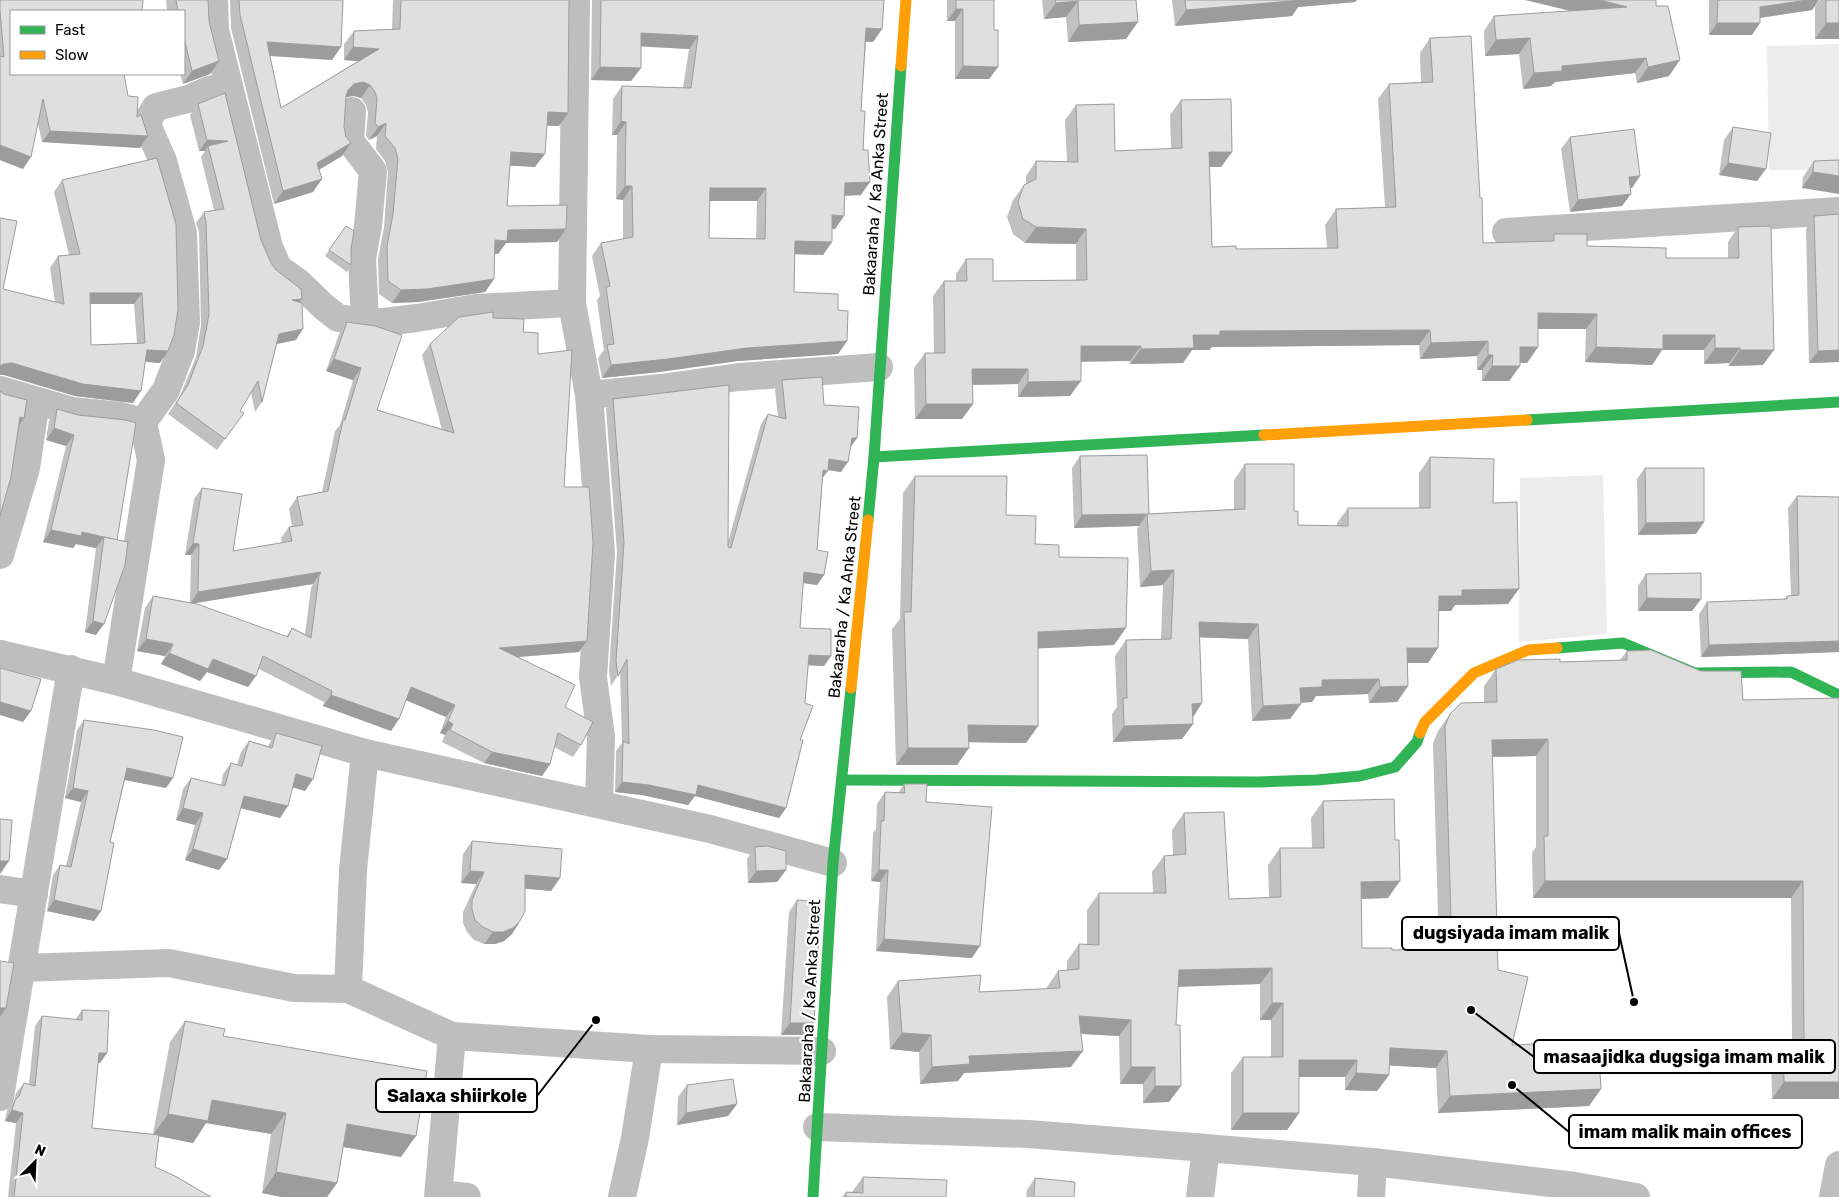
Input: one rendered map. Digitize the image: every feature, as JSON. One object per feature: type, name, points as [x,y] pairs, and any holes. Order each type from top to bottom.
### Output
[{"type":"street","points":[[214,0],[215,30],[269,248],[278,268],[299,283],[324,307],[338,318],[365,322],[417,318],[476,308],[572,303]]},
{"type":"street","points":[[576,0],[572,303],[589,394],[601,553],[593,677],[601,737],[599,803]]},
{"type":"street","name":"Bakaaraha / Ka Anka Street","points":[[813,1197],[833,863],[874,457],[878,367],[906,0]]},
{"type":"street","points":[[116,681],[151,460],[143,422],[166,390],[181,351],[186,322],[182,233],[163,161],[148,127],[156,107],[188,99],[209,90],[229,86]]},
{"type":"street","points":[[352,111],[350,141],[373,171],[368,226],[362,258],[365,322]]},
{"type":"street","points":[[1506,232],[1839,211]]},
{"type":"street","points":[[589,394],[661,388],[739,377],[878,367]]},
{"type":"street","points":[[0,390],[72,411],[120,416],[143,422]]},
{"type":"street","points":[[0,555],[26,468],[36,401]]},
{"type":"street","points":[[874,457],[1839,402]]},
{"type":"street","points":[[842,780],[1259,782],[1360,776],[1395,767],[1417,742],[1425,722],[1474,673],[1528,650],[1623,643],[1695,672],[1791,672],[1839,694]]},
{"type":"street","points":[[0,654],[116,681],[365,753],[599,803],[710,829],[833,863]]},
{"type":"street","points":[[0,1089],[71,669]]},
{"type":"street","points":[[348,989],[353,870],[365,753]]},
{"type":"street","points":[[0,889],[34,894]]},
{"type":"street","points":[[21,968],[169,963],[294,988],[348,989],[452,1036],[649,1049],[822,1051]]},
{"type":"street","points":[[452,1036],[439,1195],[468,1197]]},
{"type":"street","points":[[622,1197],[635,1138],[649,1049]]},
{"type":"street","points":[[817,1127],[1028,1134],[1373,1162],[1574,1192],[1636,1197]]},
{"type":"street","points":[[1200,1197],[1206,1148]]},
{"type":"street","points":[[1371,1197],[1373,1162]]},
{"type":"street","points":[[1832,1197],[1839,1166]]},
{"type":"shaded area","points":[[1839,44],[1839,170],[1769,170],[1767,46]]},
{"type":"shaded area","points":[[1603,475],[1607,634],[1519,642],[1520,478]]},
{"type":"building","points":[[0,0],[143,0],[142,10],[10,10],[10,75],[124,75],[128,96],[138,97],[137,117],[141,115],[148,136],[50,131],[43,99],[31,157],[0,145],[0,56],[4,57]]},
{"type":"building","points":[[176,0],[208,0],[209,21],[219,61],[192,71],[185,42],[185,10],[178,10]]},
{"type":"building","points":[[239,0],[343,0],[341,47],[267,42],[281,108],[379,49],[353,47],[354,31],[400,29],[401,0],[569,0],[568,113],[548,112],[545,154],[511,152],[507,206],[567,205],[566,229],[508,230],[507,241],[495,240],[494,279],[427,289],[401,290],[388,281],[387,246],[393,214],[398,159],[395,148],[385,136],[386,123],[378,127],[375,123],[377,99],[375,92],[370,85],[363,82],[354,84],[348,90],[344,127],[346,137],[351,143],[317,163],[322,179],[283,191],[240,15]]},
{"type":"building","points":[[601,0],[884,0],[882,29],[866,28],[861,111],[865,111],[863,150],[868,150],[870,182],[845,183],[844,216],[832,215],[832,242],[795,241],[794,292],[838,294],[838,310],[848,311],[847,341],[747,348],[611,365],[607,345],[614,344],[606,287],[610,286],[601,243],[633,237],[632,186],[625,186],[626,122],[621,121],[622,86],[691,88],[698,36],[641,33],[641,68],[600,67]],"holes":[[[710,188],[766,188],[765,239],[709,238]]]},
{"type":"building","points":[[956,0],[994,0],[994,30],[998,30],[998,67],[963,66],[963,9],[956,9]]},
{"type":"building","points":[[1055,0],[1136,0],[1138,22],[1079,25],[1078,1],[1056,3]]},
{"type":"building","points":[[1185,0],[1303,0],[1186,10]]},
{"type":"building","points":[[1600,0],[1656,0],[1656,6],[1668,6],[1680,60],[1648,67],[1646,58],[1562,66],[1562,71],[1534,73],[1530,38],[1496,40],[1494,16],[1627,7]]},
{"type":"building","points":[[1718,0],[1808,0],[1760,7],[1760,23],[1717,23]]},
{"type":"building","points":[[1826,0],[1839,0],[1839,23],[1826,23]]},
{"type":"building","points":[[1471,36],[1480,198],[1482,198],[1483,243],[1554,241],[1554,234],[1587,234],[1587,246],[1666,248],[1666,258],[1739,258],[1738,227],[1771,226],[1774,350],[1715,348],[1715,335],[1663,335],[1663,349],[1596,347],[1597,314],[1538,313],[1538,347],[1520,347],[1520,366],[1492,366],[1493,355],[1488,355],[1488,341],[1431,343],[1430,330],[1220,331],[1220,335],[1193,335],[1194,348],[1141,349],[1141,346],[1081,346],[1081,381],[1028,382],[1028,369],[972,369],[973,404],[926,404],[925,353],[945,353],[944,281],[967,281],[966,259],[993,259],[993,281],[1087,280],[1086,229],[1036,227],[1023,219],[1018,202],[1024,185],[1036,179],[1036,161],[1078,162],[1076,105],[1114,104],[1115,151],[1182,148],[1181,100],[1231,99],[1232,152],[1209,152],[1212,247],[1236,246],[1236,249],[1338,248],[1336,209],[1396,207],[1389,84],[1433,82],[1430,38]]},
{"type":"building","points":[[225,93],[261,240],[276,270],[301,289],[302,299],[292,300],[302,303],[303,329],[279,334],[262,402],[258,381],[240,411],[244,413],[225,439],[176,403],[188,385],[203,346],[209,314],[206,222],[204,212],[224,209],[208,146],[228,141],[207,140],[198,104]]},
{"type":"building","points":[[1733,127],[1771,133],[1766,169],[1728,163]]},
{"type":"building","points":[[1634,129],[1640,176],[1629,177],[1631,194],[1578,200],[1570,137]]},
{"type":"building","points":[[157,158],[176,224],[178,309],[174,335],[168,351],[147,350],[141,391],[83,384],[12,363],[0,366],[0,218],[17,221],[3,289],[64,304],[58,256],[80,254],[62,180]],"holes":[[[90,293],[142,293],[145,343],[91,345]]]},
{"type":"building","points":[[1839,160],[1839,176],[1813,172],[1814,161]]},
{"type":"building","points":[[1839,214],[1839,350],[1818,351],[1814,216]]},
{"type":"building","points":[[346,226],[354,231],[351,265],[329,250]]},
{"type":"building","points":[[493,312],[493,318],[524,319],[523,332],[538,333],[538,354],[572,350],[564,487],[589,487],[593,542],[587,641],[499,648],[575,685],[565,707],[593,722],[581,745],[558,733],[550,764],[492,752],[450,730],[453,724],[448,721],[455,705],[411,687],[399,719],[331,695],[332,691],[263,656],[256,676],[213,659],[208,669],[169,653],[173,644],[146,639],[153,596],[197,604],[288,637],[292,628],[311,638],[321,572],[198,592],[199,544],[193,543],[202,488],[242,494],[233,551],[292,541],[289,527],[303,525],[297,497],[328,491],[343,420],[345,420],[361,368],[334,359],[347,322],[375,326],[402,335],[377,410],[454,433],[430,344],[459,317]]},
{"type":"building","points":[[822,377],[824,405],[859,407],[857,438],[852,438],[848,462],[829,459],[828,471],[823,470],[817,550],[828,552],[824,575],[804,572],[800,628],[831,629],[831,656],[809,655],[805,703],[813,706],[800,740],[803,740],[786,808],[698,785],[696,795],[649,785],[622,782],[623,741],[629,744],[627,659],[618,676],[616,661],[624,542],[613,399],[729,385],[728,547],[731,548],[768,414],[786,419],[782,380]]},
{"type":"building","points":[[0,391],[4,394],[27,400],[24,418],[20,417],[11,477],[0,516]]},
{"type":"building","points":[[57,409],[78,415],[126,420],[136,423],[117,540],[82,532],[81,536],[51,530],[74,435],[54,428]]},
{"type":"building","points":[[1147,455],[1149,514],[1082,515],[1080,456]]},
{"type":"building","points":[[1430,457],[1494,459],[1493,503],[1517,502],[1519,589],[1462,590],[1462,596],[1439,596],[1438,648],[1407,648],[1408,686],[1380,687],[1379,679],[1322,680],[1322,687],[1300,688],[1301,704],[1263,706],[1258,624],[1199,622],[1202,703],[1192,704],[1193,724],[1124,726],[1123,698],[1127,698],[1126,640],[1171,639],[1174,570],[1151,571],[1147,514],[1245,509],[1245,464],[1294,464],[1294,511],[1298,511],[1298,525],[1348,526],[1348,508],[1430,508]]},
{"type":"building","points":[[1645,468],[1704,468],[1704,522],[1646,523]]},
{"type":"building","points":[[915,476],[1007,476],[1006,515],[1036,516],[1035,544],[1059,545],[1059,557],[1128,558],[1126,628],[1038,632],[1038,726],[968,725],[969,748],[908,748],[904,612],[911,612]]},
{"type":"building","points":[[1797,496],[1839,497],[1839,641],[1709,645],[1707,602],[1787,599],[1787,596],[1799,595]]},
{"type":"building","points":[[104,537],[128,542],[125,565],[104,624],[93,621]]},
{"type":"building","points":[[1701,573],[1701,599],[1647,598],[1646,574]]},
{"type":"building","points":[[1651,650],[1701,671],[1741,671],[1743,700],[1839,698],[1839,1082],[1784,1082],[1783,1042],[1804,1042],[1803,881],[1545,881],[1544,836],[1548,836],[1548,739],[1492,740],[1498,970],[1528,977],[1512,1045],[1598,1041],[1601,1089],[1450,1096],[1447,1051],[1390,1048],[1389,1075],[1356,1073],[1357,1060],[1299,1060],[1299,1113],[1243,1113],[1243,1057],[1283,1057],[1283,1003],[1272,1003],[1272,968],[1179,970],[1176,1025],[1180,1025],[1181,1086],[1155,1086],[1155,1067],[1131,1067],[1131,1020],[1079,1016],[1083,1051],[969,1056],[970,1064],[932,1067],[931,1035],[902,1033],[898,981],[981,975],[979,992],[1060,988],[1058,971],[1079,969],[1079,944],[1099,945],[1099,893],[1166,893],[1164,856],[1186,854],[1184,813],[1224,812],[1229,899],[1281,897],[1280,848],[1324,848],[1323,801],[1394,799],[1395,840],[1399,840],[1400,881],[1361,882],[1362,948],[1392,948],[1392,950],[1452,949],[1445,726],[1450,714],[1461,703],[1497,702],[1496,669],[1518,660],[1560,659],[1560,662],[1627,660],[1627,651]]},
{"type":"building","points":[[0,668],[41,679],[31,711],[0,702]]},
{"type":"building","points":[[84,720],[154,730],[183,737],[173,778],[127,768],[110,842],[114,843],[101,911],[54,900],[60,865],[71,867],[88,791],[73,788]]},
{"type":"building","points":[[276,733],[322,746],[313,779],[296,774],[288,806],[244,796],[227,859],[193,849],[203,813],[183,808],[191,778],[225,786],[231,763],[242,766],[249,741],[272,748]]},
{"type":"building","points":[[904,784],[927,784],[926,802],[992,807],[980,946],[884,939],[888,870],[879,870],[881,821],[884,821],[885,792],[905,793]]},
{"type":"building","points":[[0,819],[12,820],[9,861],[0,861]]},
{"type":"building","points":[[472,841],[562,849],[560,878],[525,875],[525,911],[520,921],[513,928],[503,932],[493,932],[475,920],[472,900],[484,872],[470,871]]},
{"type":"building","points":[[767,846],[786,851],[786,870],[756,871],[755,847]]},
{"type":"building","points":[[797,900],[821,902],[814,1023],[790,1023]]},
{"type":"building","points":[[0,961],[14,963],[6,1008],[0,1008]]},
{"type":"building","points":[[82,1010],[109,1011],[107,1053],[99,1053],[92,1128],[159,1135],[155,1167],[175,1176],[211,1197],[14,1197],[23,1113],[12,1110],[24,1083],[35,1086],[42,1016],[82,1020]]},
{"type":"building","points":[[185,1021],[225,1029],[223,1036],[427,1071],[416,1136],[347,1124],[337,1183],[276,1172],[286,1113],[212,1100],[208,1121],[168,1114]]},
{"type":"building","points":[[733,1079],[737,1104],[686,1113],[687,1085]]},
{"type":"building","points":[[863,1177],[947,1180],[946,1197],[846,1197],[846,1192],[863,1193]]},
{"type":"building","points":[[1035,1178],[1075,1182],[1074,1197],[1034,1197]]},
{"type":"traffic: fast","points":[[868,520],[901,66]]},
{"type":"traffic: fast","points":[[1527,420],[1839,402]]},
{"type":"traffic: fast","points":[[874,457],[1264,435]]},
{"type":"traffic: fast","points":[[1557,648],[1623,643],[1695,673],[1791,672],[1839,695]]},
{"type":"traffic: fast","points":[[813,1197],[833,863],[851,688]]},
{"type":"traffic: fast","points":[[842,780],[1259,782],[1317,780],[1360,776],[1395,767],[1417,742],[1420,733]]},
{"type":"traffic: slow","points":[[901,66],[906,0]]},
{"type":"traffic: slow","points":[[1264,435],[1527,420]]},
{"type":"traffic: slow","points":[[851,688],[868,520]]},
{"type":"traffic: slow","points":[[1420,733],[1425,722],[1474,673],[1528,650],[1557,648]]},
{"type":"place","name":"dugsiyada imam malik","points":[[1634,1002]]},
{"type":"place","name":"masaajidka dugsiga imam malik","points":[[1471,1010]]},
{"type":"place","name":"Salaxa shiirkole","points":[[596,1020]]},
{"type":"place","name":"imam malik main offices","points":[[1512,1085]]}]
